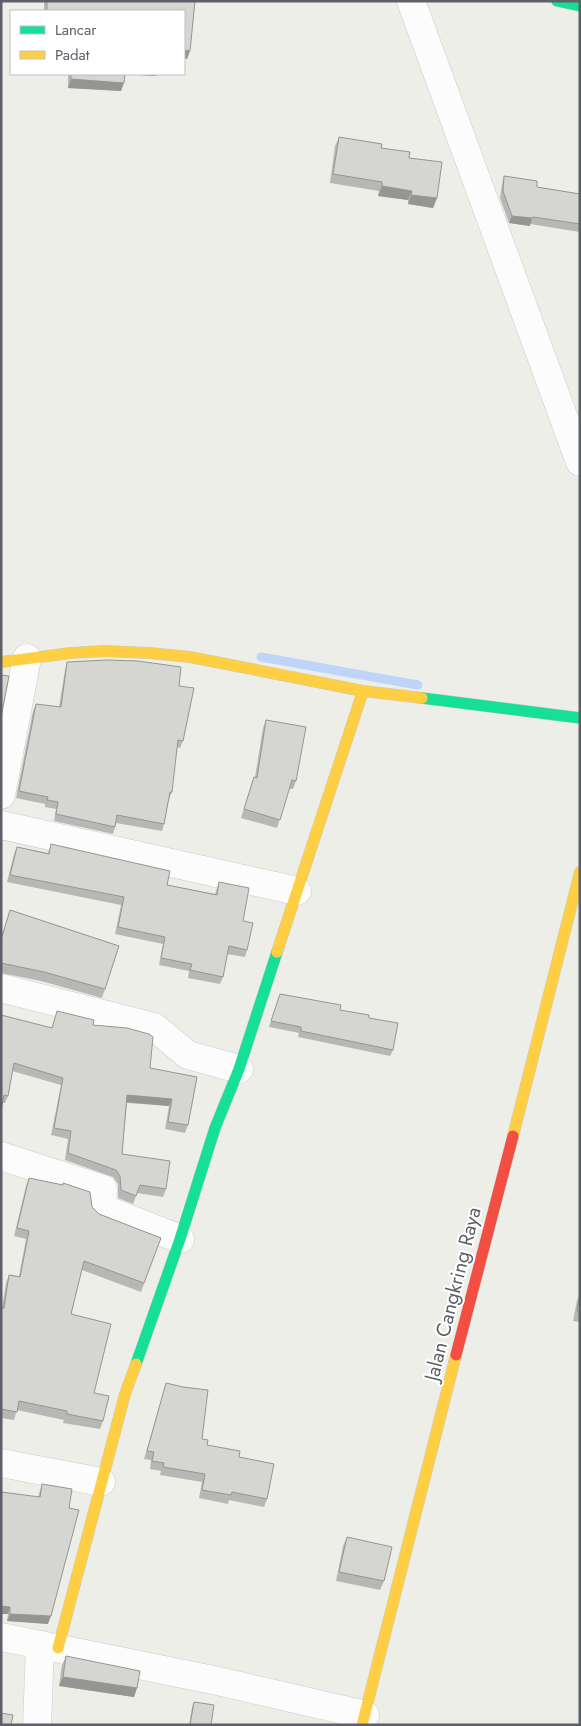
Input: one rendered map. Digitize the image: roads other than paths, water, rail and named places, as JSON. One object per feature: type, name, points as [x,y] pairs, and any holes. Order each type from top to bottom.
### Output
[{"type":"street","points":[[411,1],[580,462]]},
{"type":"street","points":[[558,1],[580,6]]},
{"type":"street","points":[[1,795],[14,660],[70,653],[104,651],[149,652],[364,691],[580,718]]},
{"type":"street","points":[[37,1725],[49,1646],[101,1482],[125,1394],[180,1239],[215,1128],[239,1069],[364,691]]},
{"type":"street","points":[[1,825],[297,891]]},
{"type":"street","name":"Jalan Cangkring Raya","points":[[364,1720],[580,872]]},
{"type":"street","points":[[1,988],[154,1027],[188,1055],[239,1069]]},
{"type":"street","points":[[1,1156],[103,1189],[102,1208],[180,1239]]},
{"type":"street","points":[[1,1463],[101,1482]]},
{"type":"street","points":[[1,1637],[218,1681],[364,1720]]},
{"type":"waterway","points":[[261,657],[418,685]]}]
